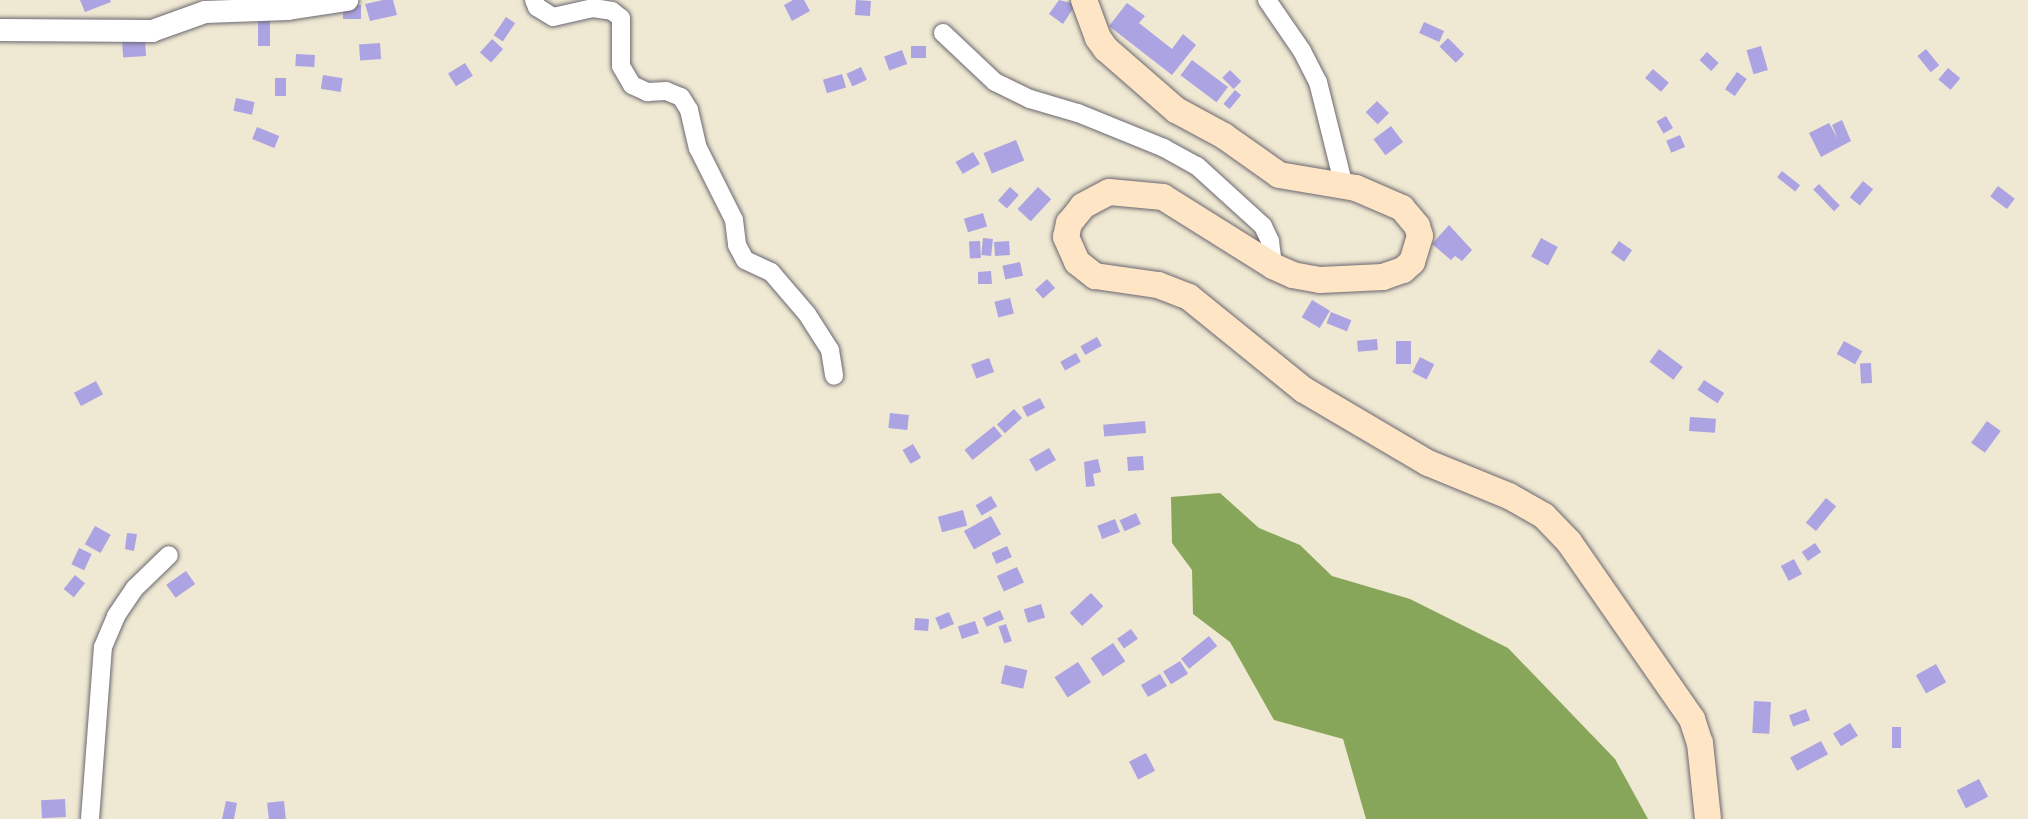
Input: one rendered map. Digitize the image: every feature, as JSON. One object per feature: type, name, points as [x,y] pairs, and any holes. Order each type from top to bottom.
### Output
[{"type":"main road","points":[[1084,0],[1098,38],[1106,49],[1176,110],[1224,136],[1279,175],[1344,186],[1380,197],[1410,215],[1420,236],[1412,262],[1403,270],[1383,277],[1320,280],[1293,275],[1273,266],[1163,197],[1109,192],[1097,195],[1072,217],[1066,237],[1070,252],[1085,271],[1105,279],[1175,289],[1304,390],[1428,463],[1509,496],[1544,516],[1569,542],[1692,719],[1700,743],[1708,819]]},
{"type":"street","points":[[0,30],[152,31],[205,12],[288,9],[347,0]]},
{"type":"street","points":[[534,0],[537,7],[553,17],[593,8],[612,11],[621,18],[621,66],[632,85],[647,92],[666,91],[681,97],[689,110],[698,148],[734,220],[737,245],[745,260],[771,272],[807,314],[830,350],[834,376]]},
{"type":"street","points":[[1267,0],[1302,51],[1318,82],[1344,186]]},
{"type":"street","points":[[943,33],[995,82],[1030,99],[1078,113],[1164,148],[1197,166],[1263,226],[1270,241],[1273,266]]},
{"type":"street","points":[[90,819],[103,647],[116,616],[135,588],[169,555]]},
{"type":"green space","points":[[1220,493],[1259,528],[1300,545],[1332,576],[1410,599],[1508,648],[1615,759],[1648,819],[1366,819],[1343,739],[1274,720],[1230,642],[1193,614],[1192,570],[1172,543],[1171,497]]},
{"type":"building","points":[[80,0],[110,0],[111,2],[85,12]]},
{"type":"building","points":[[393,0],[397,15],[370,21],[365,4]]},
{"type":"building","points":[[793,0],[804,0],[810,11],[792,21],[784,5]]},
{"type":"building","points":[[856,0],[871,1],[870,16],[855,15]]},
{"type":"building","points":[[1059,0],[1076,4],[1063,24],[1049,14]]},
{"type":"building","points":[[1127,3],[1145,16],[1139,23],[1172,49],[1183,34],[1196,45],[1172,75],[1109,26]]},
{"type":"building","points":[[343,5],[361,5],[361,19],[343,19]]},
{"type":"building","points":[[506,17],[515,23],[503,41],[494,35]]},
{"type":"building","points":[[258,19],[270,19],[270,46],[258,46]]},
{"type":"building","points":[[1424,22],[1444,31],[1439,42],[1419,33]]},
{"type":"building","points":[[1448,38],[1464,54],[1456,63],[1440,46]]},
{"type":"building","points":[[492,39],[503,49],[491,62],[480,52]]},
{"type":"building","points":[[145,40],[146,56],[123,58],[122,42]]},
{"type":"building","points":[[380,43],[381,59],[360,60],[359,44]]},
{"type":"building","points":[[911,46],[926,46],[926,58],[911,58]]},
{"type":"building","points":[[1761,46],[1768,70],[1753,74],[1747,50]]},
{"type":"building","points":[[1926,49],[1939,65],[1931,72],[1917,56]]},
{"type":"building","points":[[902,50],[907,64],[889,71],[884,56]]},
{"type":"building","points":[[1707,52],[1719,63],[1711,71],[1699,60]]},
{"type":"building","points":[[296,54],[315,55],[314,67],[295,66]]},
{"type":"building","points":[[1192,60],[1228,87],[1217,102],[1181,75]]},
{"type":"building","points":[[465,63],[473,76],[456,86],[448,74]]},
{"type":"building","points":[[861,67],[867,80],[852,86],[846,74]]},
{"type":"building","points":[[1948,68],[1960,78],[1951,90],[1938,79]]},
{"type":"building","points":[[1653,69],[1669,83],[1661,92],[1645,78]]},
{"type":"building","points":[[1230,70],[1241,81],[1234,89],[1222,78]]},
{"type":"building","points":[[1737,72],[1747,79],[1735,96],[1725,89]]},
{"type":"building","points":[[842,74],[846,87],[827,93],[823,80]]},
{"type":"building","points":[[323,75],[343,78],[341,92],[321,89]]},
{"type":"building","points":[[275,78],[286,78],[286,96],[275,96]]},
{"type":"building","points":[[1235,90],[1241,95],[1230,109],[1223,104]]},
{"type":"building","points":[[236,98],[255,102],[252,115],[233,111]]},
{"type":"building","points":[[1377,101],[1389,113],[1378,124],[1366,112]]},
{"type":"building","points":[[1666,116],[1673,128],[1663,134],[1656,122]]},
{"type":"building","points":[[1842,120],[1851,141],[1821,157],[1809,133],[1829,123],[1838,139],[1832,125]]},
{"type":"building","points":[[1391,126],[1403,142],[1385,155],[1373,139]]},
{"type":"building","points":[[257,127],[279,136],[274,148],[252,139]]},
{"type":"building","points":[[1680,135],[1685,147],[1671,153],[1666,141]]},
{"type":"building","points":[[1016,140],[1024,160],[992,174],[984,153]]},
{"type":"building","points":[[973,152],[980,164],[963,174],[956,162]]},
{"type":"building","points":[[1782,171],[1800,185],[1795,191],[1777,177]]},
{"type":"building","points":[[1863,181],[1873,189],[1860,206],[1850,197]]},
{"type":"building","points":[[1819,184],[1840,206],[1834,211],[1813,190]]},
{"type":"building","points":[[1998,186],[2015,199],[2007,209],[1990,196]]},
{"type":"building","points":[[1010,187],[1019,195],[1007,208],[998,200]]},
{"type":"building","points":[[1038,187],[1051,199],[1031,221],[1018,209]]},
{"type":"building","points":[[983,213],[987,226],[968,232],[964,219]]},
{"type":"building","points":[[1449,225],[1472,250],[1462,261],[1455,256],[1451,260],[1432,244]]},
{"type":"building","points":[[983,238],[993,239],[991,256],[981,255]]},
{"type":"building","points":[[1541,238],[1558,247],[1548,265],[1531,257]]},
{"type":"building","points":[[980,241],[981,258],[970,259],[969,242]]},
{"type":"building","points":[[1009,241],[1010,255],[995,256],[994,242]]},
{"type":"building","points":[[1619,241],[1632,250],[1624,262],[1611,252]]},
{"type":"building","points":[[1020,262],[1023,276],[1005,279],[1002,266]]},
{"type":"building","points":[[991,271],[992,284],[978,284],[978,272]]},
{"type":"building","points":[[1047,279],[1055,288],[1043,299],[1035,290]]},
{"type":"building","points":[[1010,298],[1014,314],[998,317],[994,302]]},
{"type":"building","points":[[1312,300],[1330,311],[1320,328],[1302,317]]},
{"type":"building","points":[[1331,312],[1351,320],[1347,331],[1327,323]]},
{"type":"building","points":[[1097,337],[1102,346],[1085,355],[1080,346]]},
{"type":"building","points":[[1377,339],[1378,350],[1358,352],[1357,341]]},
{"type":"building","points":[[1396,341],[1411,341],[1411,364],[1396,364]]},
{"type":"building","points":[[1844,341],[1862,351],[1855,364],[1837,354]]},
{"type":"building","points":[[1659,349],[1683,367],[1673,380],[1649,362]]},
{"type":"building","points":[[1076,353],[1081,362],[1065,370],[1060,362]]},
{"type":"building","points":[[1420,357],[1434,364],[1427,379],[1412,372]]},
{"type":"building","points":[[989,358],[994,372],[976,379],[971,364]]},
{"type":"building","points":[[1871,363],[1872,383],[1861,384],[1860,364]]},
{"type":"building","points":[[1704,380],[1724,393],[1718,403],[1697,390]]},
{"type":"building","points":[[96,381],[103,394],[81,406],[74,393]]},
{"type":"building","points":[[1040,398],[1045,408],[1027,417],[1022,407]]},
{"type":"building","points":[[1014,409],[1022,418],[1005,433],[997,424]]},
{"type":"building","points":[[890,413],[909,415],[907,430],[888,428]]},
{"type":"building","points":[[1690,417],[1716,419],[1715,433],[1689,431]]},
{"type":"building","points":[[1145,421],[1146,433],[1104,437],[1103,425]]},
{"type":"building","points":[[1987,421],[2001,431],[1985,453],[1971,443]]},
{"type":"building","points":[[994,426],[1002,436],[973,460],[964,450]]},
{"type":"building","points":[[913,444],[921,458],[911,464],[903,450]]},
{"type":"building","points":[[1049,448],[1056,460],[1036,472],[1029,460]]},
{"type":"building","points":[[1143,456],[1144,470],[1128,471],[1127,457]]},
{"type":"building","points":[[1098,459],[1101,472],[1093,474],[1095,486],[1086,487],[1084,462]]},
{"type":"building","points":[[991,496],[997,506],[982,516],[976,505]]},
{"type":"building","points":[[1826,498],[1836,506],[1816,531],[1806,523]]},
{"type":"building","points":[[963,510],[967,525],[942,532],[938,517]]},
{"type":"building","points":[[1136,513],[1141,524],[1124,531],[1120,520]]},
{"type":"building","points":[[991,516],[1001,534],[974,549],[964,531]]},
{"type":"building","points":[[1115,519],[1120,532],[1102,539],[1097,526]]},
{"type":"building","points":[[95,526],[111,535],[101,553],[85,544]]},
{"type":"building","points":[[127,533],[137,534],[134,551],[125,549]]},
{"type":"building","points":[[1815,543],[1821,552],[1808,561],[1802,552]]},
{"type":"building","points":[[1007,546],[1012,557],[996,564],[991,553]]},
{"type":"building","points":[[79,548],[92,554],[84,570],[71,564]]},
{"type":"building","points":[[1794,559],[1802,574],[1789,581],[1781,566]]},
{"type":"building","points":[[1017,567],[1024,583],[1004,591],[997,576]]},
{"type":"building","points":[[186,571],[195,584],[176,598],[166,585]]},
{"type":"building","points":[[75,575],[85,583],[74,597],[64,589]]},
{"type":"building","points":[[1091,593],[1103,606],[1082,626],[1070,613]]},
{"type":"building","points":[[1041,604],[1045,617],[1028,623],[1024,609]]},
{"type":"building","points":[[1000,610],[1004,619],[987,627],[983,618]]},
{"type":"building","points":[[949,612],[954,624],[940,630],[935,618]]},
{"type":"building","points":[[915,618],[929,619],[928,631],[914,630]]},
{"type":"building","points":[[975,621],[979,633],[962,639],[958,627]]},
{"type":"building","points":[[1006,624],[1012,641],[1004,644],[998,627]]},
{"type":"building","points":[[1131,629],[1138,639],[1124,649],[1117,639]]},
{"type":"building","points":[[1209,636],[1217,646],[1189,669],[1181,659]]},
{"type":"building","points":[[1113,643],[1125,661],[1103,676],[1091,658]]},
{"type":"building","points":[[1180,661],[1188,674],[1171,684],[1163,672]]},
{"type":"building","points":[[1078,662],[1091,682],[1068,697],[1055,677]]},
{"type":"building","points":[[1936,664],[1946,682],[1926,694],[1916,675]]},
{"type":"building","points":[[1005,665],[1027,670],[1023,689],[1001,684]]},
{"type":"building","points":[[1160,674],[1167,686],[1148,697],[1141,685]]},
{"type":"building","points":[[1754,701],[1771,702],[1769,734],[1752,733]]},
{"type":"building","points":[[1806,709],[1810,720],[1793,726],[1789,715]]},
{"type":"building","points":[[1850,723],[1858,736],[1841,746],[1833,734]]},
{"type":"building","points":[[1892,727],[1901,727],[1901,748],[1892,748]]},
{"type":"building","points":[[1821,741],[1828,754],[1797,771],[1790,757]]},
{"type":"building","points":[[1146,753],[1155,771],[1138,779],[1129,762]]},
{"type":"building","points":[[1979,779],[1988,797],[1966,808],[1957,790]]},
{"type":"building","points":[[65,799],[66,817],[42,818],[41,800]]},
{"type":"building","points":[[226,801],[237,803],[234,819],[222,819]]},
{"type":"building","points":[[284,801],[286,819],[269,819],[267,803]]}]
